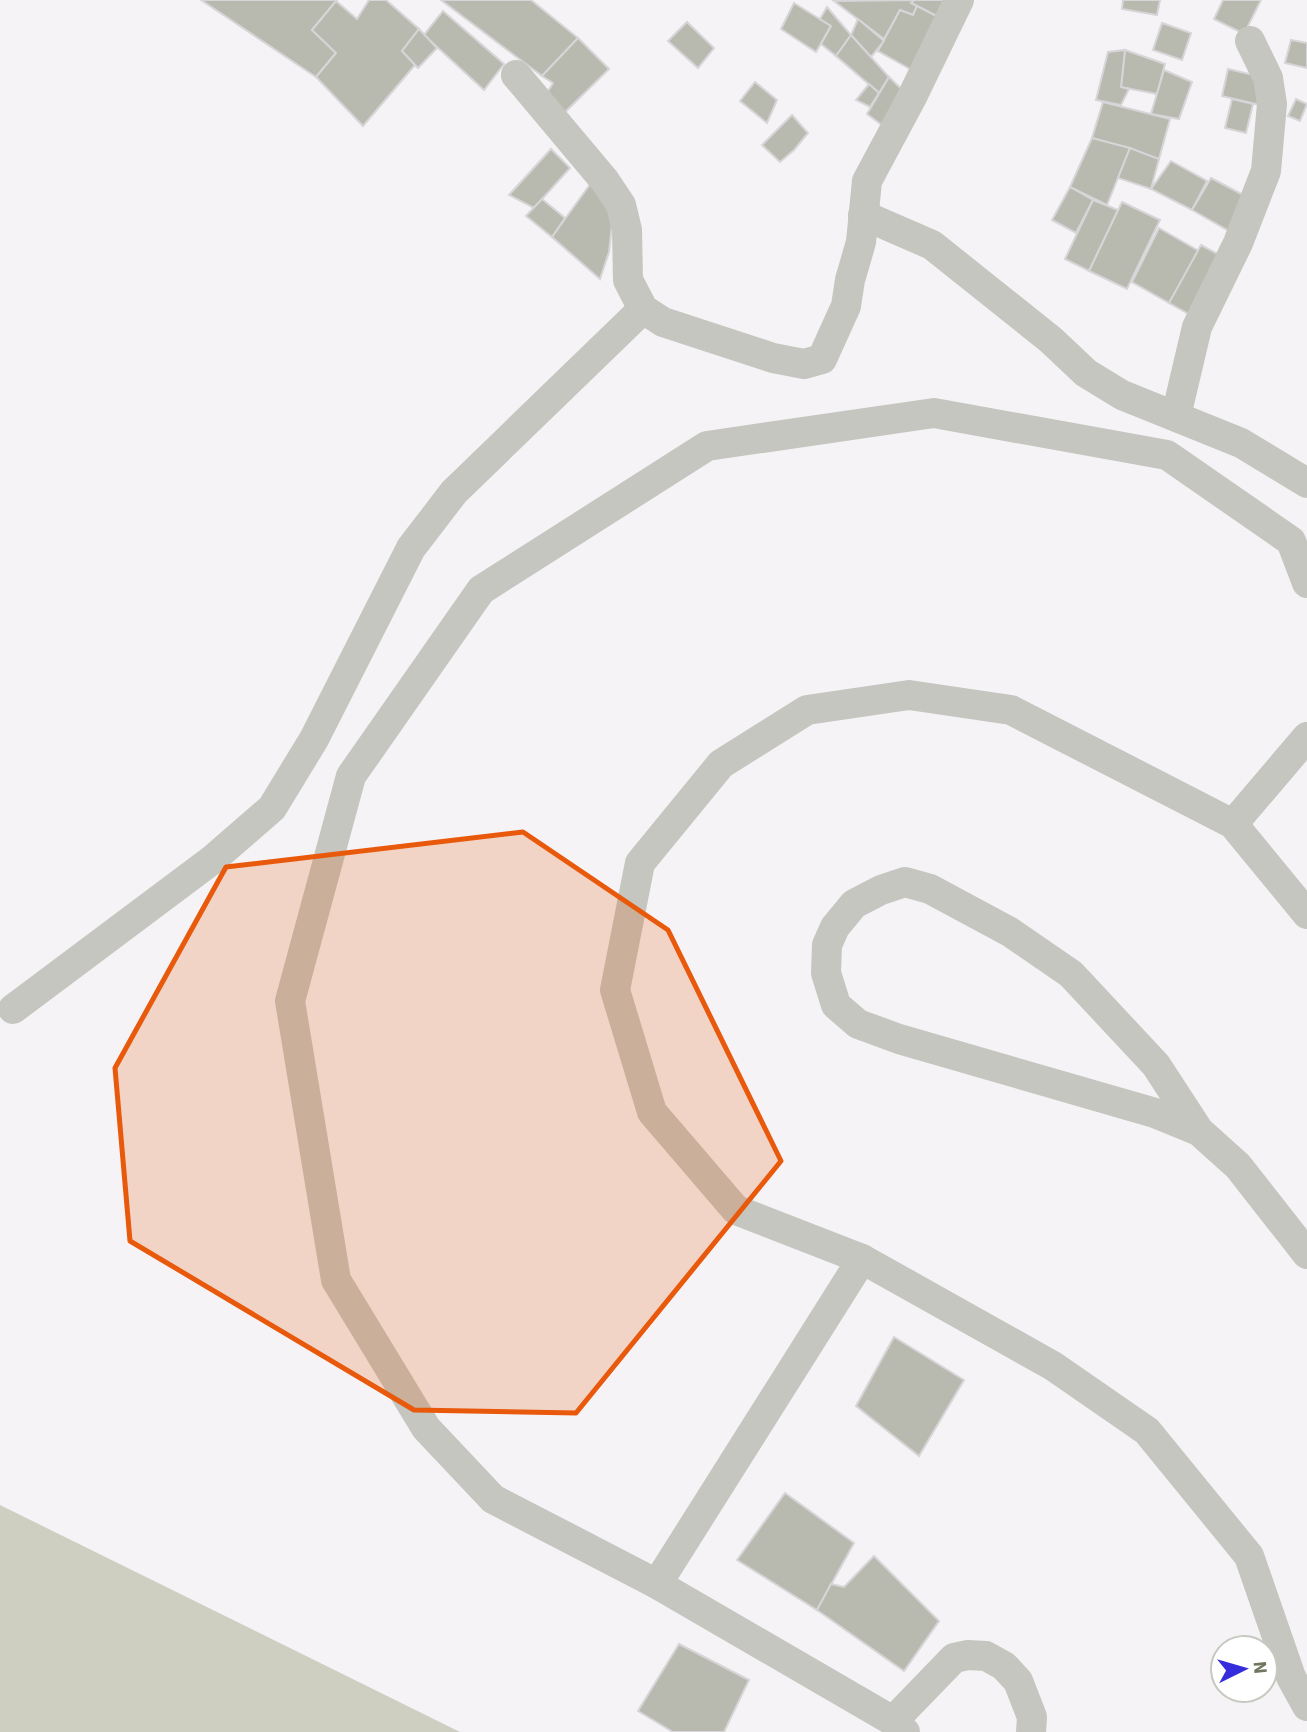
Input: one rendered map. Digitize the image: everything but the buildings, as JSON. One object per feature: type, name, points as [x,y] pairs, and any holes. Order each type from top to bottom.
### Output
[{"type":"street","points":[[516,75],[605,181],[621,205],[628,230],[628,279],[643,309],[663,322],[773,358],[804,364],[822,359],[846,306],[861,242],[866,181],[912,97],[959,0]]},
{"type":"street","points":[[1176,416],[1197,327],[1238,243],[1266,171],[1272,104],[1268,78],[1250,41]]},
{"type":"street","points":[[863,215],[932,245],[1051,340],[1086,373],[1122,395],[1241,443],[1307,483]]},
{"type":"street","points":[[13,1009],[212,860],[272,808],[314,739],[411,548],[454,492],[643,309]]},
{"type":"street","points":[[1031,1732],[1032,1717],[1018,1681],[1004,1666],[986,1656],[968,1655],[954,1658],[899,1727],[657,1584],[493,1499],[426,1428],[336,1280],[290,1001],[351,776],[481,590],[707,446],[934,413],[1167,455],[1291,541],[1307,583]]},
{"type":"street","points":[[1307,914],[1233,824],[1011,710],[909,695],[807,710],[721,764],[640,863],[615,989],[652,1112],[736,1210],[862,1259],[1053,1366],[1147,1431],[1249,1556],[1291,1677],[1307,1706]]},
{"type":"street","points":[[1233,824],[1307,737]]},
{"type":"street","points":[[1199,1131],[1155,1113],[899,1039],[858,1024],[836,1005],[826,974],[827,945],[835,927],[854,904],[881,890],[905,882],[930,889],[1010,933],[1071,974],[1156,1065],[1199,1131],[1238,1166],[1307,1254]]},
{"type":"street","points":[[657,1584],[862,1259]]},
{"type":"highlighted area","points":[[523,832],[668,930],[781,1161],[576,1413],[414,1410],[130,1241],[115,1068],[226,867]]},
{"type":"shaded area","points":[[0,1505],[460,1732],[0,1732]]}]
